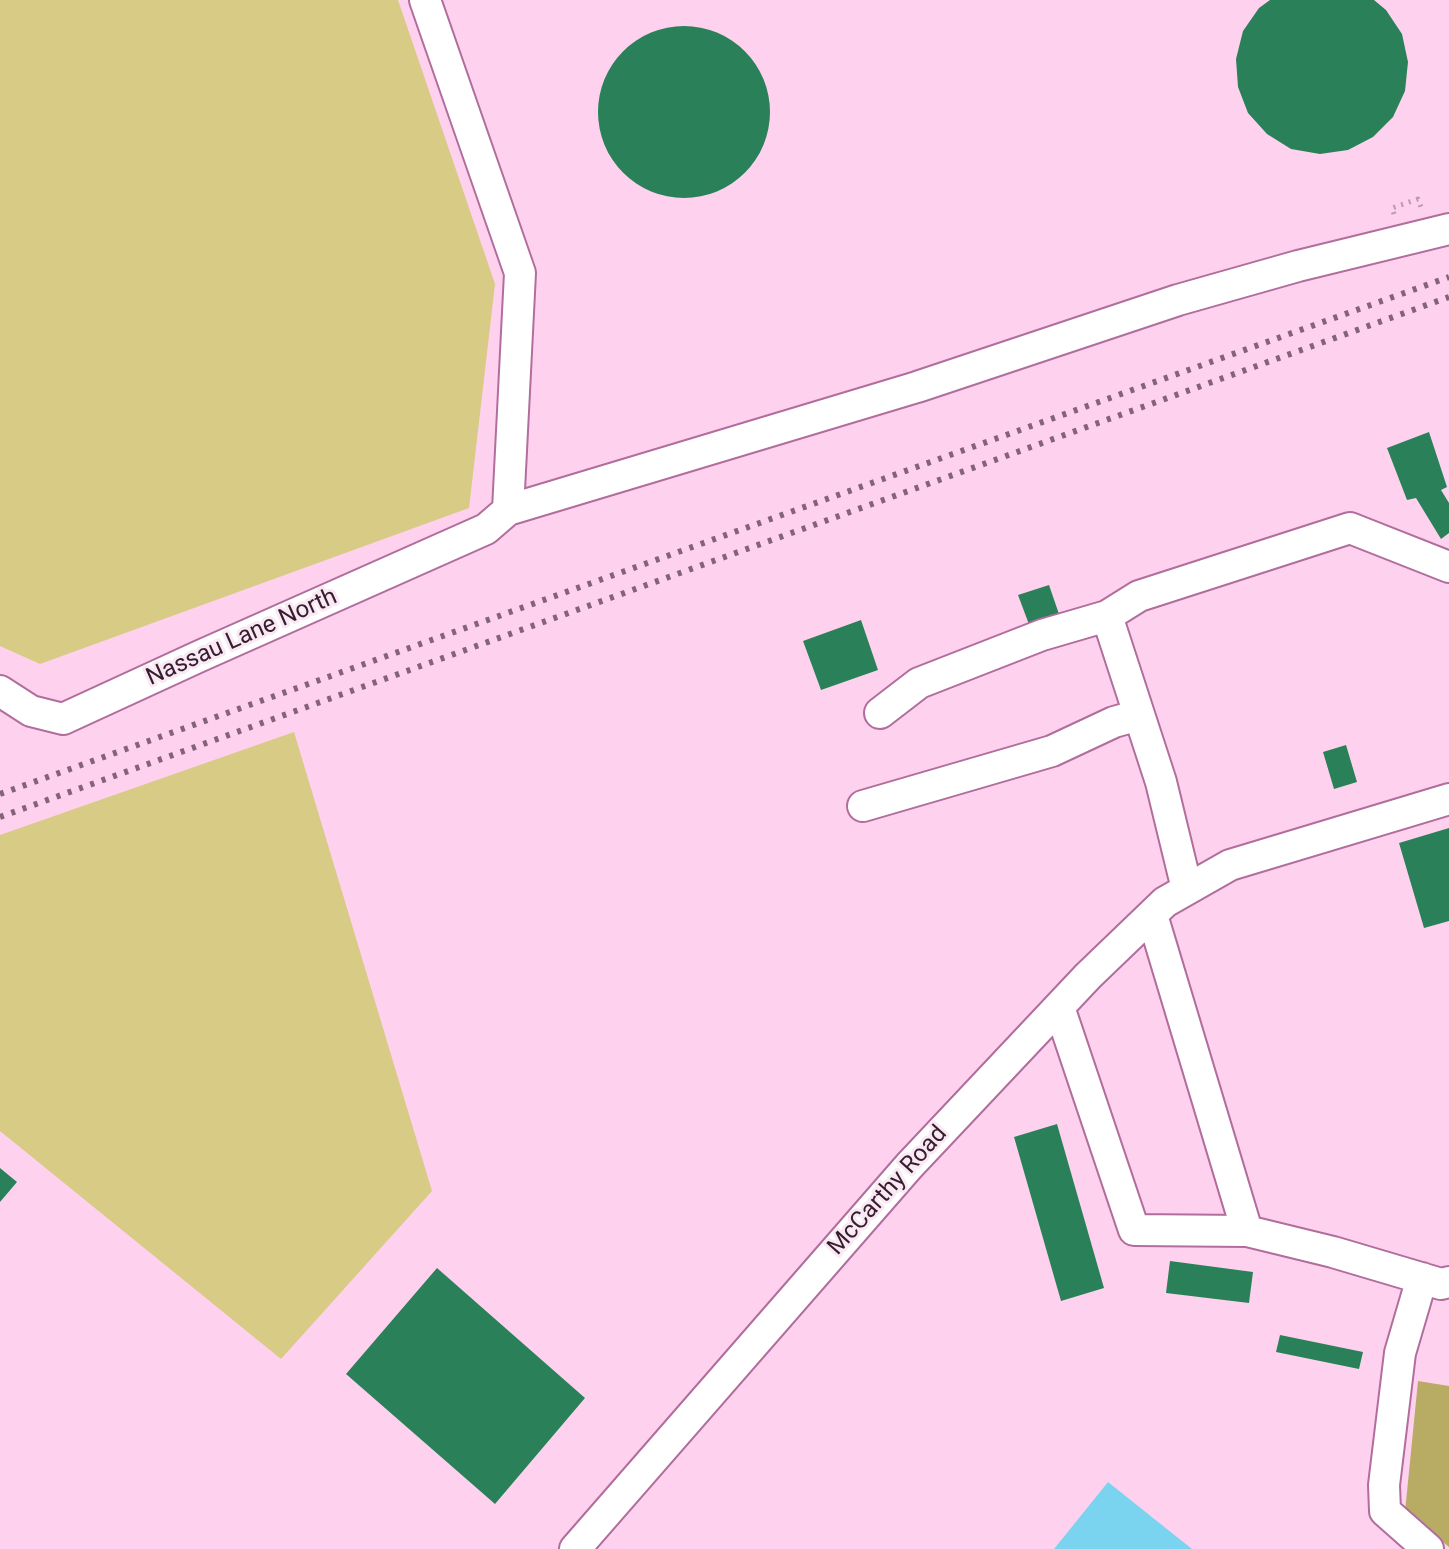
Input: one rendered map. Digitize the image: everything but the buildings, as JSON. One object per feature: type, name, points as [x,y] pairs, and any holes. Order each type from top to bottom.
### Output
[{"type":"street","points":[[425,0],[520,273],[497,520]]},
{"type":"street","name":"Nassau Lane North","points":[[0,691],[31,711],[63,719],[497,520],[917,387],[1178,300],[1298,266],[1449,229]]},
{"type":"street","points":[[880,713],[919,683],[1042,635],[1107,616],[1139,596],[1350,528],[1449,567]]},
{"type":"street","points":[[1107,616],[1161,782],[1187,889]]},
{"type":"street","points":[[863,806],[1052,751],[1114,722],[1139,715]]},
{"type":"street","name":"McCarthy Road","points":[[575,1549],[909,1166],[1059,1007],[1165,902],[1230,865],[1449,799]]},
{"type":"street","points":[[1152,915],[1247,1231]]},
{"type":"street","points":[[1059,1007],[1134,1230],[1247,1231],[1435,1280],[1400,1353],[1384,1485],[1385,1511],[1428,1549]]},
{"type":"shaded area","points":[[0,0],[398,0],[495,284],[469,508],[40,664],[0,646]]},
{"type":"shaded area","points":[[294,732],[432,1191],[281,1359],[0,1131],[0,835]]},
{"type":"shaded area","points":[[1418,1381],[1449,1386],[1449,1547],[1405,1512]]},
{"type":"water","points":[[1108,1482],[1192,1549],[1054,1549]]},
{"type":"railway","points":[[0,794],[1449,277]]},
{"type":"railway","points":[[0,817],[1449,297]]}]
